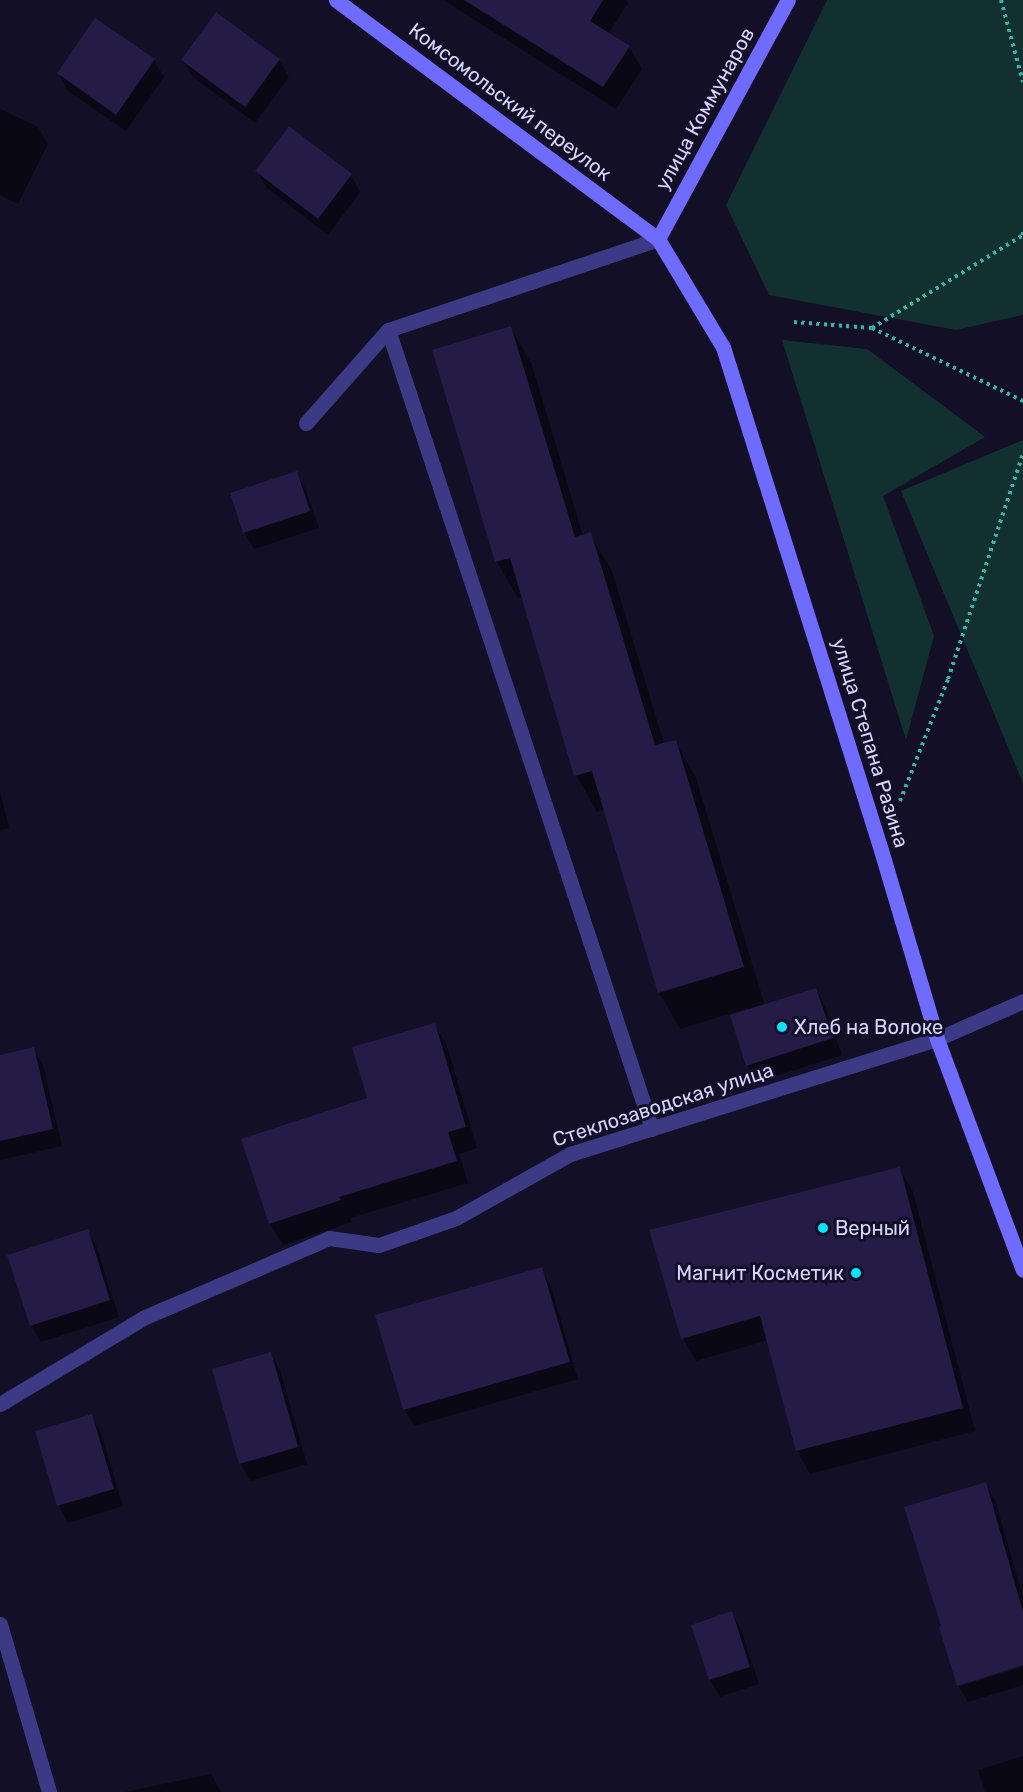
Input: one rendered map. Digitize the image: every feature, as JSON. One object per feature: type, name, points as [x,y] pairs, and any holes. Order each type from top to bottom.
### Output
[{"type":"street","name":"Комсомольский переулок","points":[[336,0],[658,239]]},
{"type":"street","name":"улица Коммунаров","points":[[658,239],[788,0]]},
{"type":"street","points":[[306,423],[388,330],[658,239]]},
{"type":"street","name":"улица Степана Разина","points":[[658,239],[723,347],[881,849],[937,1039],[1023,1270]]},
{"type":"street","points":[[388,330],[652,1129]]},
{"type":"street","name":"Стеклозаводская улица","points":[[0,1404],[145,1317],[329,1238],[379,1245],[456,1218],[570,1154],[937,1039],[1023,1001]]},
{"type":"street","points":[[0,1624],[49,1792]]},
{"type":"path","points":[[1001,0],[1023,82]]},
{"type":"path","points":[[872,328],[1023,234]]},
{"type":"path","points":[[794,322],[872,328],[1023,401]]},
{"type":"path","points":[[881,849],[948,679],[1023,454]]},
{"type":"green space","points":[[827,0],[1023,0],[1023,315],[956,330],[769,295],[726,205]]},
{"type":"green space","points":[[782,340],[867,349],[985,437],[883,496],[934,636],[906,740]]},
{"type":"green space","points":[[1023,440],[1023,783],[901,491]]},
{"type":"building","points":[[464,0],[603,0],[590,21],[630,46],[603,87]]},
{"type":"building","points":[[216,12],[280,59],[245,107],[181,60]]},
{"type":"building","points":[[95,18],[155,59],[116,115],[57,73]]},
{"type":"building","points":[[289,126],[352,174],[318,219],[255,171]]},
{"type":"building","points":[[511,326],[575,537],[591,532],[655,745],[676,740],[744,967],[658,993],[592,771],[574,776],[510,558],[495,562],[432,350]]},
{"type":"building","points":[[297,471],[310,511],[243,533],[230,493]]},
{"type":"building","name":"Хлеб на Волоке","points":[[816,988],[833,1038],[746,1066],[730,1015]]},
{"type":"building","points":[[435,1023],[466,1127],[448,1132],[457,1161],[339,1197],[341,1200],[269,1224],[241,1139],[367,1098],[352,1047]]},
{"type":"building","points":[[34,1047],[53,1129],[0,1141],[0,1055]]},
{"type":"building","points":[[900,1167],[963,1408],[796,1451],[760,1316],[681,1339],[649,1230]]},
{"type":"building","points":[[88,1229],[110,1300],[30,1326],[7,1255]]},
{"type":"building","points":[[542,1267],[570,1362],[403,1410],[375,1315]]},
{"type":"building","points":[[271,1352],[298,1447],[239,1464],[212,1369]]},
{"type":"building","points":[[92,1414],[114,1489],[57,1506],[35,1431]]},
{"type":"building","points":[[986,1482],[1023,1612],[1023,1665],[957,1686],[904,1507]]},
{"type":"building","points":[[732,1611],[750,1667],[709,1680],[691,1625]]},
{"type":"place","name":"Хлеб на Волоке","points":[[782,1027]]},
{"type":"place","name":"Верный","points":[[823,1228]]},
{"type":"place","name":"Магнит Косметик","points":[[856,1273]]}]
